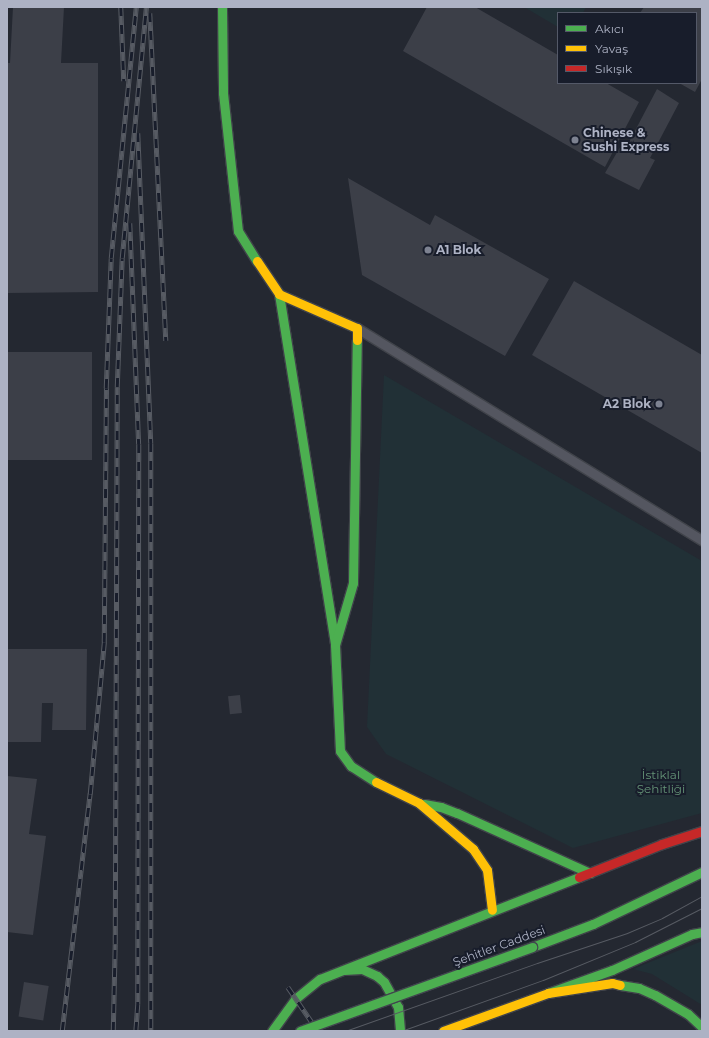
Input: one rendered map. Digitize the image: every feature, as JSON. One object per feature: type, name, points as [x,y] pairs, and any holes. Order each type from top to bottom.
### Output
[{"type":"main road","points":[[222,7],[222,93],[238,231],[279,294],[296,409],[335,645],[340,751],[351,766],[375,782],[419,803],[474,849],[487,870],[492,910]]},
{"type":"main road","points":[[279,294],[357,328],[353,583],[335,645]]},
{"type":"main road","points":[[419,803],[441,807],[457,813],[590,873]]},
{"type":"main road","points":[[272,1031],[295,999],[308,987],[338,971],[492,910],[702,831]]},
{"type":"main road","name":"Şehitler Caddesi","points":[[300,1031],[593,924],[680,884],[702,872]]},
{"type":"main road","points":[[443,1031],[612,970],[692,934],[702,932]]},
{"type":"main road","points":[[338,971],[362,969],[377,976],[384,982],[398,1007],[400,1031]]},
{"type":"main road","points":[[548,993],[612,983],[626,985],[655,995],[677,1006],[702,1027]]},
{"type":"lane","points":[[357,328],[702,540]]},
{"type":"green space","points":[[524,7],[586,7],[584,12],[557,12],[557,26]]},
{"type":"green space","name":"İstiklal Şehitliği","points":[[384,375],[702,561],[702,813],[573,848],[386,754],[367,727]]},
{"type":"green space","points":[[702,941],[702,1005],[652,974],[633,969]]},
{"type":"building","points":[[13,7],[64,7],[61,63],[98,63],[98,292],[7,293],[7,63],[10,63]]},
{"type":"building","points":[[427,7],[475,7],[557,54],[557,84],[608,84],[639,102],[605,167],[403,51]]},
{"type":"building","points":[[644,7],[702,7],[702,79],[695,92],[681,84],[697,84],[697,12],[641,12]]},
{"type":"building","points":[[657,89],[679,103],[650,158],[655,160],[639,190],[605,173],[623,142],[628,144]]},
{"type":"building","name":"A1 Blok","points":[[348,178],[430,225],[435,215],[549,279],[505,356],[362,275]]},
{"type":"building","name":"A2 Blok","points":[[574,281],[702,355],[702,453],[532,355]]},
{"type":"building","points":[[7,352],[92,352],[92,460],[7,460]]},
{"type":"building","points":[[7,649],[87,649],[86,730],[52,730],[53,703],[42,703],[41,742],[7,742]]},
{"type":"building","points":[[240,695],[242,713],[230,714],[228,696]]},
{"type":"building","points":[[7,776],[37,779],[29,834],[46,836],[33,935],[7,932]]},
{"type":"building","points":[[24,982],[49,986],[43,1020],[19,1017]]},
{"type":"tram line","points":[[345,1031],[537,963],[627,933],[662,918],[702,896]]},
{"type":"tram line","points":[[401,1031],[543,980],[635,942],[702,908]]},
{"type":"railway","points":[[121,7],[124,81]]},
{"type":"railway","points":[[62,1031],[90,794],[104,642],[106,388],[111,258],[136,7]]},
{"type":"railway","points":[[113,1031],[115,944],[117,387],[122,258],[146,7]]},
{"type":"railway","points":[[150,13],[166,341]]},
{"type":"railway","points":[[138,133],[151,443],[151,1031]]},
{"type":"railway","points":[[130,223],[139,444],[138,1004],[136,1031]]},
{"type":"railway","points":[[288,987],[318,1031]]},
{"type":"traffic: fast","points":[[222,7],[223,93],[238,231],[257,261]]},
{"type":"traffic: fast","points":[[279,294],[335,645],[340,751],[351,766],[376,782]]},
{"type":"traffic: fast","points":[[335,645],[353,583],[357,340]]},
{"type":"traffic: fast","points":[[424,804],[441,807],[457,813],[590,873]]},
{"type":"traffic: fast","points":[[532,947],[593,924],[702,872]]},
{"type":"traffic: fast","points":[[272,1031],[295,999],[320,979],[579,877]]},
{"type":"traffic: fast","points":[[548,993],[612,970],[692,934],[702,932]]},
{"type":"traffic: fast","points":[[300,1031],[532,947]]},
{"type":"traffic: fast","points":[[344,970],[362,969],[377,976],[384,982],[398,1007],[400,1031]]},
{"type":"traffic: fast","points":[[620,985],[639,988],[655,995],[688,1014],[702,1027]]},
{"type":"traffic: slow","points":[[257,261],[279,294],[357,328],[357,340]]},
{"type":"traffic: slow","points":[[376,782],[419,803],[473,849],[487,870],[492,910]]},
{"type":"traffic: slow","points":[[443,1031],[548,993],[612,983],[620,985]]},
{"type":"traffic: jam","points":[[579,877],[662,844],[702,831]]},
{"type":"place","name":"Chinese & Sushi Express","points":[[575,140]]},
{"type":"place","name":"A1 Blok","points":[[428,250]]},
{"type":"place","name":"A2 Blok","points":[[659,404]]}]
